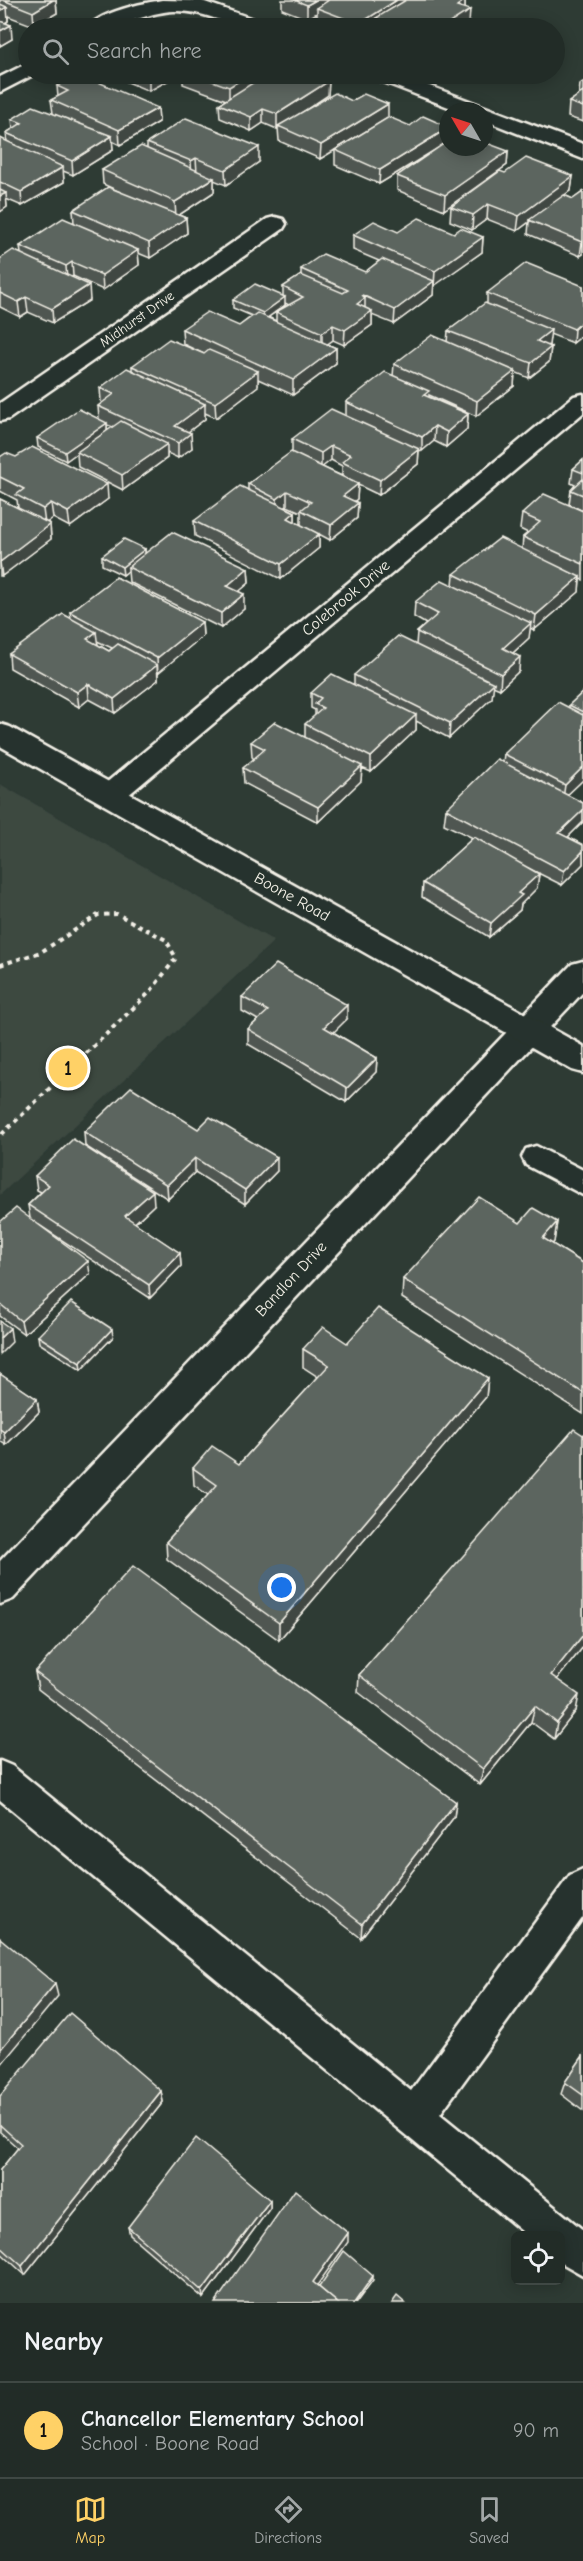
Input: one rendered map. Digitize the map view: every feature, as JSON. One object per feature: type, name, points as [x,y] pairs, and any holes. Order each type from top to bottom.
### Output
[{"type":"street","points":[[116,18],[158,6],[201,6],[233,18]]},
{"type":"street","points":[[0,86],[18,75]]},
{"type":"street","points":[[406,84],[454,102]]},
{"type":"street","points":[[493,117],[583,152]]},
{"type":"street","name":"Midhurst Drive","points":[[0,414],[275,224]]},
{"type":"street","name":"Colebrook Drive","points":[[110,795],[583,401]]},
{"type":"street","name":"Boone Road","points":[[0,734],[583,1061]]},
{"type":"street","name":"Bandlon Drive","points":[[0,1587],[583,972]]},
{"type":"lane","points":[[536,1157],[583,1184]]},
{"type":"lane","points":[[0,1778],[554,2231]]},
{"type":"lane","points":[[415,2117],[583,1887]]},
{"type":"lane","points":[[565,2240],[583,2255]]},
{"type":"path","points":[[0,965],[41,952],[98,915],[117,914],[166,940],[176,958],[150,992],[0,1136]]},
{"type":"shaded area","points":[[0,784],[274,941],[0,1195]]},
{"type":"building","points":[[3,0],[53,0],[33,12]]},
{"type":"building","points":[[294,0],[316,0],[307,5]]},
{"type":"building","points":[[329,0],[397,0],[368,18],[343,18],[317,8]]},
{"type":"building","points":[[406,0],[465,0],[457,6],[470,10],[458,18],[376,18]]},
{"type":"building","points":[[0,4],[7,7],[0,11]]},
{"type":"building","points":[[0,21],[11,25],[0,31]]},
{"type":"building","points":[[61,84],[102,84],[158,108],[119,130],[51,100],[68,91],[57,86]]},
{"type":"building","points":[[251,84],[324,84],[277,114],[263,109],[251,117],[219,104]]},
{"type":"building","points":[[583,92],[583,107],[569,102]]},
{"type":"building","points":[[335,93],[352,101],[364,94],[388,104],[321,145],[278,126]]},
{"type":"building","points":[[33,106],[112,136],[72,161],[6,133],[22,123],[12,119]]},
{"type":"building","points":[[423,116],[439,123],[439,134],[380,170],[335,150],[389,117],[410,126]]},
{"type":"building","points":[[186,118],[259,147],[225,170],[196,158],[191,161],[147,143]]},
{"type":"building","points":[[0,138],[63,167],[21,192],[0,182]]},
{"type":"building","points":[[493,145],[508,151],[445,195],[397,176],[439,147],[439,156],[493,156]]},
{"type":"building","points":[[141,146],[214,178],[175,202],[102,170]]},
{"type":"building","points":[[526,158],[573,176],[519,216],[488,204],[473,215],[451,207],[500,171],[505,173]]},
{"type":"building","points":[[108,187],[186,218],[149,243],[73,210]]},
{"type":"building","points":[[583,192],[582,242],[529,220],[564,195],[573,199]]},
{"type":"building","points":[[63,218],[138,250],[102,275],[72,262],[66,266],[20,246]]},
{"type":"building","points":[[419,218],[454,233],[461,228],[483,237],[435,271],[353,235],[374,221],[398,232]]},
{"type":"building","points":[[13,250],[89,285],[52,309],[26,297],[18,302],[0,293],[0,259]]},
{"type":"building","points":[[323,254],[365,272],[382,259],[434,281],[395,310],[362,295],[365,298],[357,304],[372,311],[345,330],[333,325],[322,333],[276,312],[303,297],[283,287],[301,275],[343,293],[348,290],[301,269]]},
{"type":"building","points":[[526,263],[583,286],[583,321],[574,329],[487,293]]},
{"type":"building","points":[[255,284],[285,297],[263,313],[233,300]]},
{"type":"building","points":[[485,303],[551,330],[537,341],[551,347],[531,363],[448,331]]},
{"type":"building","points":[[207,312],[239,326],[257,313],[336,348],[293,380],[182,329]]},
{"type":"building","points":[[432,335],[515,371],[477,401],[394,364]]},
{"type":"building","points":[[169,339],[204,354],[209,350],[258,371],[215,403],[132,366]]},
{"type":"building","points":[[127,368],[205,404],[175,426],[191,433],[178,443],[98,406],[114,394],[100,388]]},
{"type":"building","points":[[385,372],[429,391],[424,395],[468,414],[447,432],[435,426],[422,437],[346,402]]},
{"type":"building","points":[[79,409],[107,423],[65,452],[37,438]]},
{"type":"building","points":[[331,409],[419,449],[380,480],[342,462],[351,455],[331,446],[321,453],[292,439]]},
{"type":"building","points":[[121,421],[167,444],[122,475],[77,452]]},
{"type":"building","points":[[32,447],[107,484],[68,512],[51,503],[43,509],[16,495],[24,489],[0,477],[0,457],[6,453],[16,457]]},
{"type":"building","points":[[291,452],[358,484],[343,496],[358,503],[331,525],[301,510],[311,502],[287,491],[277,499],[248,484]]},
{"type":"building","points":[[583,460],[583,473],[573,469]]},
{"type":"building","points":[[583,479],[583,495],[571,490]]},
{"type":"building","points":[[240,486],[295,512],[288,518],[319,534],[281,564],[194,521]]},
{"type":"building","points":[[544,494],[583,511],[583,564],[523,537],[540,522],[522,514]]},
{"type":"building","points":[[0,499],[50,524],[0,562]]},
{"type":"building","points":[[172,532],[248,568],[227,586],[244,594],[221,613],[128,567]]},
{"type":"building","points":[[500,538],[580,577],[536,615],[454,574]]},
{"type":"building","points":[[124,539],[145,549],[122,567],[102,556]]},
{"type":"building","points":[[116,577],[202,622],[157,658],[70,612]]},
{"type":"building","points":[[442,580],[531,623],[503,648],[520,657],[501,674],[417,632],[438,614],[415,602]]},
{"type":"building","points":[[63,614],[96,632],[87,639],[109,651],[118,644],[157,665],[114,699],[88,684],[77,692],[9,654]]},
{"type":"building","points":[[398,636],[494,683],[450,723],[354,675]]},
{"type":"building","points":[[332,674],[416,715],[371,757],[305,724],[323,708],[315,704],[321,698],[311,693]]},
{"type":"building","points":[[583,692],[583,712],[569,705]]},
{"type":"building","points":[[558,702],[583,715],[583,767],[565,785],[504,754]]},
{"type":"building","points":[[275,722],[362,766],[318,807],[243,768],[265,749],[251,742]]},
{"type":"building","points":[[497,759],[583,803],[583,810],[559,833],[583,845],[583,851],[564,871],[446,809]]},
{"type":"building","points":[[474,837],[539,874],[518,893],[522,895],[491,923],[423,883]]},
{"type":"building","points":[[276,964],[347,1005],[324,1027],[377,1058],[347,1088],[248,1029],[268,1011],[242,997]]},
{"type":"building","points":[[131,1087],[198,1129],[210,1117],[277,1157],[245,1190],[195,1158],[167,1185],[84,1132]]},
{"type":"building","points":[[73,1139],[153,1191],[125,1216],[180,1253],[149,1285],[28,1205],[49,1185],[35,1176]]},
{"type":"building","points":[[479,1197],[520,1223],[533,1208],[557,1222],[543,1238],[583,1263],[583,1393],[403,1279]]},
{"type":"building","points":[[16,1208],[88,1261],[21,1321],[0,1304],[0,1222]]},
{"type":"building","points":[[71,1302],[112,1329],[80,1363],[38,1336]]},
{"type":"building","points":[[378,1308],[488,1378],[279,1623],[166,1542],[217,1485],[193,1468],[212,1446],[239,1464],[329,1365],[303,1349],[323,1327],[347,1343]]},
{"type":"building","points":[[0,1321],[10,1328],[0,1338]]},
{"type":"building","points":[[0,1374],[37,1399],[4,1432],[0,1429]]},
{"type":"building","points":[[574,1429],[583,1435],[583,1635],[551,1675],[579,1695],[557,1723],[535,1706],[483,1769],[359,1675]]},
{"type":"building","points":[[133,1566],[456,1802],[362,1924],[35,1672]]},
{"type":"building","points":[[0,1938],[55,1984],[0,2050]]},
{"type":"building","points":[[70,2013],[161,2091],[22,2266],[0,2246],[0,2170],[21,2144],[0,2125],[0,2096]]},
{"type":"building","points":[[583,2056],[583,2095],[565,2082]]},
{"type":"building","points":[[196,2138],[270,2200],[202,2291],[128,2227]]},
{"type":"building","points":[[295,2190],[348,2233],[313,2282],[338,2303],[215,2303]]},
{"type":"building","points":[[344,2251],[373,2276],[354,2303],[338,2303],[319,2287]]},
{"type":"building","points":[[397,2296],[405,2303],[392,2303]]},
{"type":"place","name":"Chancellor Elementary School","points":[[68,1068]]}]
